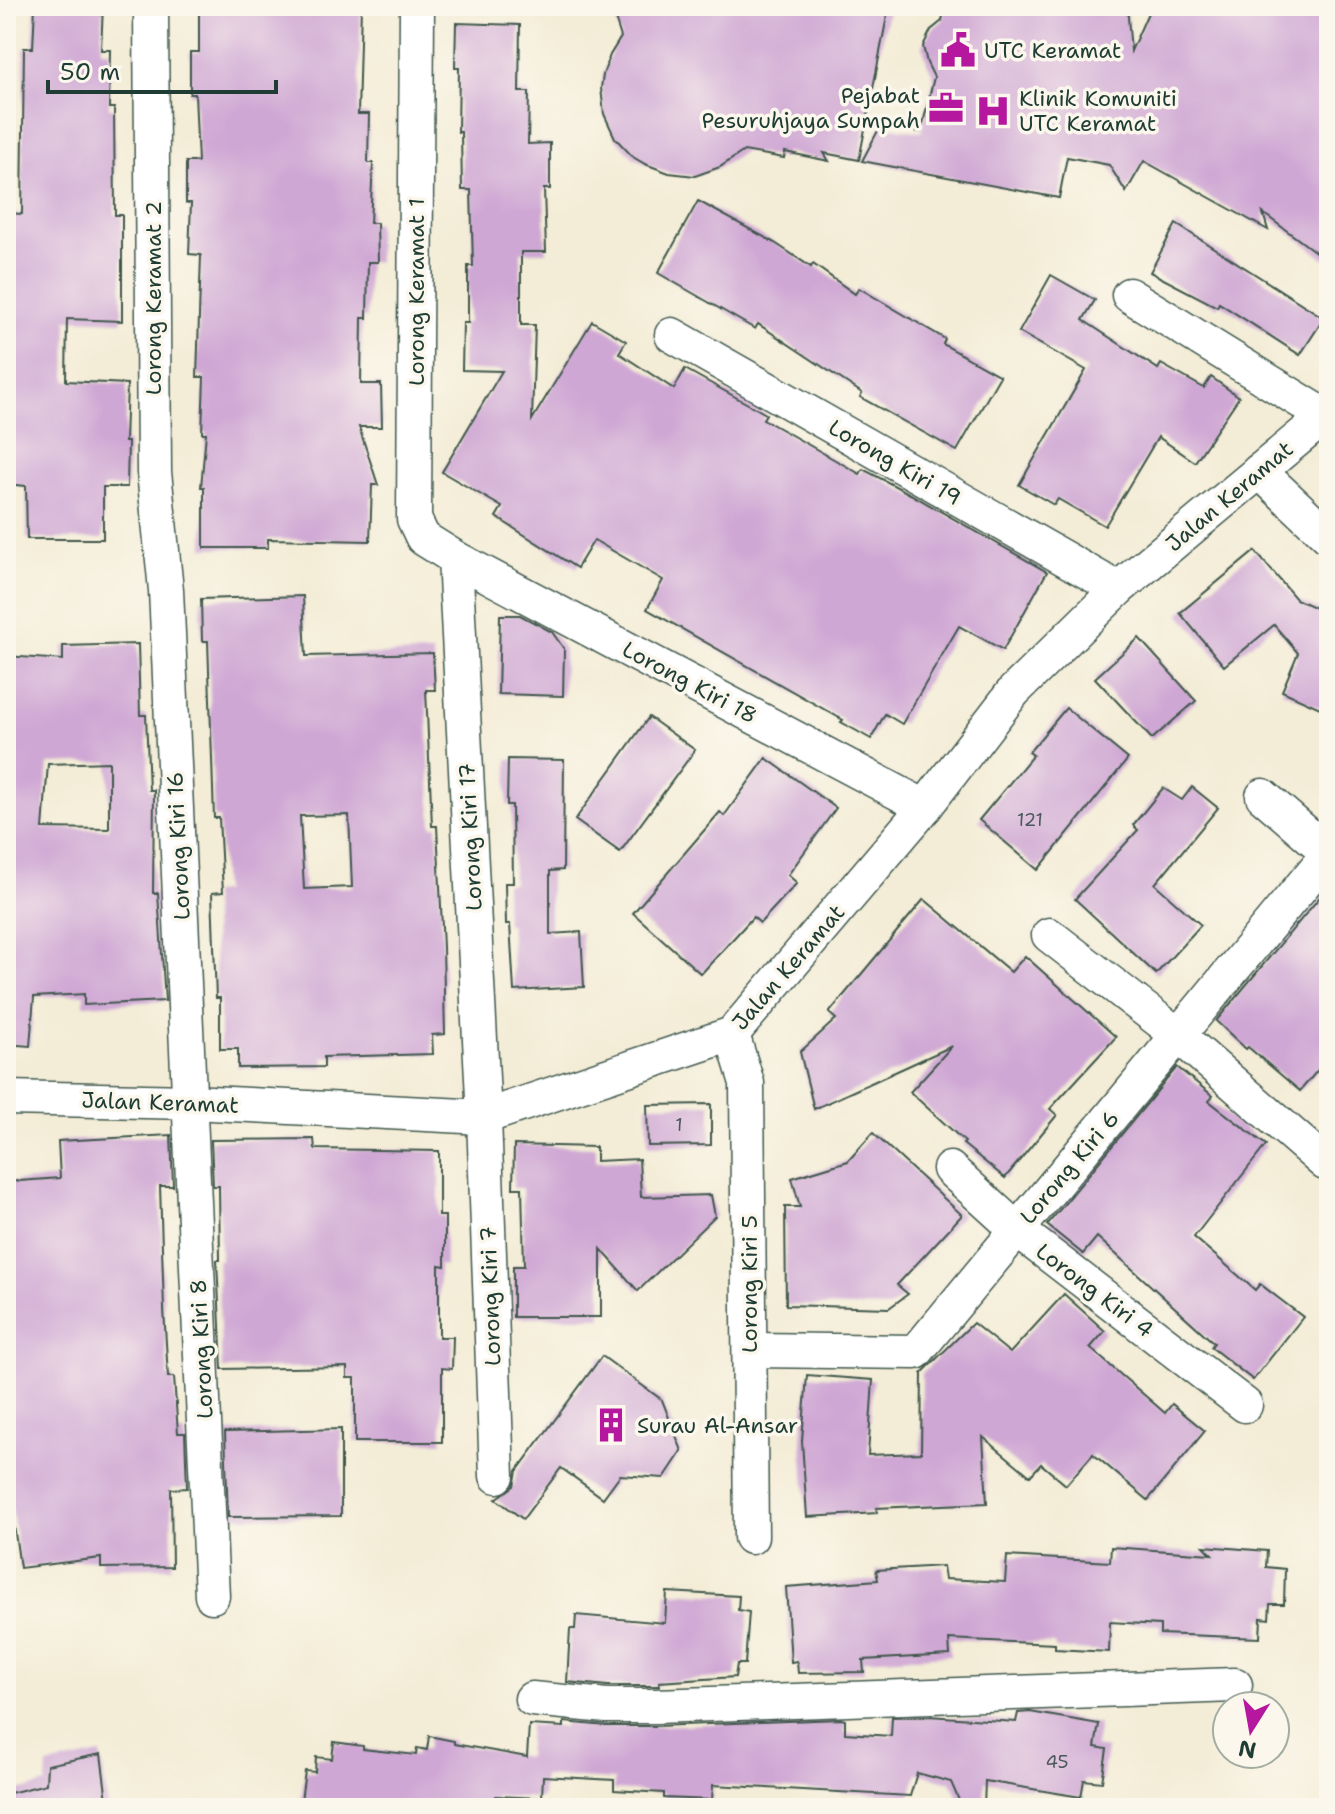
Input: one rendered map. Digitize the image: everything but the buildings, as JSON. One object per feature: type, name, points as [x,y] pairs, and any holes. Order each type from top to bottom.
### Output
[{"type":"street","name":"Lorong Keramat 2","points":[[151,6],[154,472],[166,590]]},
{"type":"street","name":"Lorong Keramat 1","points":[[417,6],[414,519],[423,538],[455,558]]},
{"type":"street","points":[[1129,295],[1327,414]]},
{"type":"street","name":"Lorong Kiri 19","points":[[672,335],[1118,589]]},
{"type":"street","name":"Jalan Keramat","points":[[6,1098],[191,1102],[484,1117],[732,1034],[925,807],[1014,691],[1118,589],[1327,414]]},
{"type":"street","points":[[1259,471],[1329,537]]},
{"type":"street","name":"Lorong Kiri 18","points":[[455,558],[925,807]]},
{"type":"street","name":"Lorong Kiri 17","points":[[455,558],[484,1117]]},
{"type":"street","name":"Lorong Kiri 16","points":[[166,590],[191,1102]]},
{"type":"street","points":[[1263,796],[1329,853]]},
{"type":"street","name":"Lorong Kiri 6","points":[[750,1350],[916,1352],[1329,853]]},
{"type":"street","points":[[1049,935],[1178,1035],[1325,1163]]},
{"type":"street","name":"Lorong Kiri 5","points":[[732,1034],[747,1083],[751,1537]]},
{"type":"street","name":"Lorong Kiri 8","points":[[191,1102],[212,1596]]},
{"type":"street","name":"Lorong Kiri 7","points":[[484,1117],[497,1476]]},
{"type":"street","name":"Lorong Kiri 4","points":[[950,1169],[1017,1230],[1245,1405]]},
{"type":"street","points":[[532,1699],[607,1706],[656,1706],[1235,1685]]},
{"type":"place","name":"UTC Keramat","points":[[958,50]]},
{"type":"place","name":"Pejabat Pesuruhjaya Sumpah","points":[[946,108]]},
{"type":"place","name":"Klinik Komuniti UTC Keramat","points":[[993,111]]},
{"type":"place","name":"Surau Al-Ansar","points":[[611,1425]]}]
